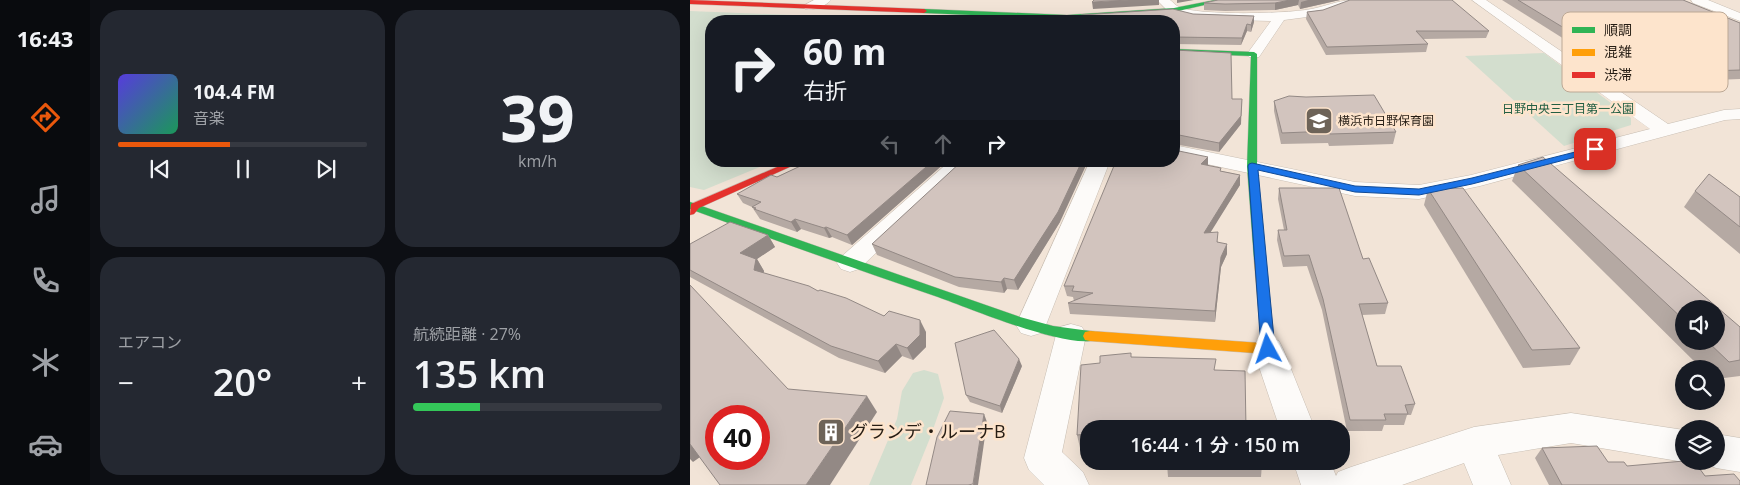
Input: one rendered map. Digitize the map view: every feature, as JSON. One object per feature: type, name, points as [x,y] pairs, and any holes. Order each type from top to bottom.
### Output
[{"type":"street","points":[[809,6],[825,0]]},
{"type":"street","points":[[1162,0],[1174,10],[1208,16],[1280,16],[1318,12],[1351,0]]},
{"type":"street","points":[[1114,15],[1174,10],[1223,0]]},
{"type":"street","points":[[1478,0],[1562,59]]},
{"type":"street","points":[[1697,0],[1727,12]]},
{"type":"street","points":[[690,2],[987,15]]},
{"type":"street","points":[[1728,12],[1740,17]]},
{"type":"street","points":[[1280,16],[1254,54],[1252,166],[1268,349],[1295,420]]},
{"type":"street","points":[[1180,51],[1254,54]]},
{"type":"street","points":[[1610,92],[1666,131]]},
{"type":"street","points":[[1180,152],[1355,189],[1419,192],[1472,181],[1724,115],[1740,114]]},
{"type":"street","points":[[692,208],[785,167]]},
{"type":"street","points":[[850,263],[956,167]]},
{"type":"street","points":[[1031,325],[1097,167]]},
{"type":"street","points":[[692,208],[1031,325],[1071,335],[1268,349]]},
{"type":"street","points":[[1070,485],[1042,458],[1071,335]]},
{"type":"street","points":[[1351,485],[1474,443],[1571,428],[1675,445]]},
{"type":"street","points":[[1474,443],[1492,485]]},
{"type":"street","points":[[1725,452],[1740,454]]},
{"type":"street","points":[[1314,470],[1320,485]]},
{"type":"green space","points":[[690,11],[790,15],[705,15],[705,167],[760,167],[704,190],[690,187]]},
{"type":"green space","name":"日野中央三丁目第一公園","points":[[1544,53],[1562,66],[1562,92],[1596,92],[1631,118],[1631,125],[1564,146],[1465,56]]},
{"type":"green space","points":[[924,370],[938,374],[944,398],[911,485],[869,485],[897,419],[902,391],[913,373]]},
{"type":"building","points":[[1094,0],[1129,0],[1092,2]]},
{"type":"building","points":[[1218,0],[1290,0],[1275,3],[1204,3]]},
{"type":"building","points":[[1350,0],[1452,0],[1489,31],[1416,31],[1428,44],[1327,47],[1307,12],[1323,10]]},
{"type":"building","points":[[1518,0],[1683,0],[1713,12],[1562,12],[1562,27]]},
{"type":"building","points":[[1173,9],[1193,14],[1254,16],[1251,25],[1247,24],[1242,38],[1180,37],[1180,15],[1081,15]]},
{"type":"building","points":[[1728,18],[1740,23],[1740,70],[1728,70]]},
{"type":"building","points":[[1180,50],[1231,53],[1232,99],[1242,99],[1241,116],[1219,143],[1180,135]]},
{"type":"building","points":[[1374,95],[1396,132],[1330,134],[1329,131],[1282,133],[1274,101],[1289,96]]},
{"type":"building","points":[[1180,151],[1208,157],[1201,164],[1221,168],[1220,171],[1240,175],[1204,233],[1218,232],[1217,242],[1227,244],[1221,257],[1215,311],[1068,303],[1093,293],[1072,291],[1074,286],[1064,286],[1114,167],[1180,167]]},
{"type":"building","points":[[1543,157],[1709,300],[1675,300],[1675,312],[1518,165]]},
{"type":"building","points":[[798,167],[926,167],[847,235],[795,219],[791,222],[754,209],[756,208],[752,207],[761,202],[737,194],[771,175],[777,177]]},
{"type":"building","points":[[955,167],[1079,167],[1058,212],[1014,280],[1004,278],[1001,282],[955,277],[872,244]]},
{"type":"building","points":[[1709,174],[1740,197],[1740,227],[1695,191]]},
{"type":"building","points":[[1279,188],[1339,188],[1363,259],[1369,258],[1388,303],[1359,304],[1377,366],[1401,366],[1415,404],[1405,405],[1408,414],[1384,414],[1386,420],[1350,420],[1323,299],[1309,255],[1284,256],[1278,230],[1287,230]]},
{"type":"building","points":[[1463,188],[1580,348],[1532,350],[1428,189]]},
{"type":"building","points":[[730,222],[768,235],[740,253],[756,259],[754,270],[846,298],[884,316],[889,311],[920,320],[920,335],[907,348],[896,344],[878,361],[831,346],[690,270],[690,244]]},
{"type":"building","points":[[690,285],[788,389],[867,396],[806,485],[720,485],[709,470],[770,470],[770,405],[705,405],[705,464],[690,444]]},
{"type":"building","points":[[1725,314],[1740,327],[1740,360],[1729,362],[1716,350],[1725,350]]},
{"type":"building","points":[[994,330],[1019,359],[1000,406],[966,395],[955,343]]},
{"type":"building","points":[[1131,353],[1131,357],[1216,359],[1214,370],[1245,371],[1246,420],[1080,420],[1080,435],[1077,435],[1081,365],[1100,363],[1100,356]]},
{"type":"building","points":[[950,411],[984,414],[973,484],[926,485],[937,437]]},
{"type":"building","points":[[1597,446],[1608,462],[1624,462],[1627,466],[1675,462],[1675,470],[1701,470],[1705,476],[1734,474],[1740,481],[1740,485],[1562,485],[1542,448]]},
{"type":"traffic: fast","points":[[1098,15],[1174,10],[1223,0]]},
{"type":"traffic: fast","points":[[924,11],[1019,15]]},
{"type":"traffic: fast","points":[[1180,51],[1254,54],[1252,166],[1260,259]]},
{"type":"traffic: fast","points":[[690,205],[1034,326],[1053,331],[1090,336]]},
{"type":"traffic: slow","points":[[1090,336],[1268,349],[1260,259]]},
{"type":"traffic: jam","points":[[690,2],[924,11]]},
{"type":"traffic: jam","points":[[690,212],[695,206],[785,167]]},
{"type":"place","name":"横浜市日野保育園","points":[[1319,121]]},
{"type":"place","name":"グランデ・ルーナB","points":[[831,432]]},
{"type":"route","points":[[1268,349],[1252,166],[1355,189],[1419,192],[1472,181],[1595,149]]}]
